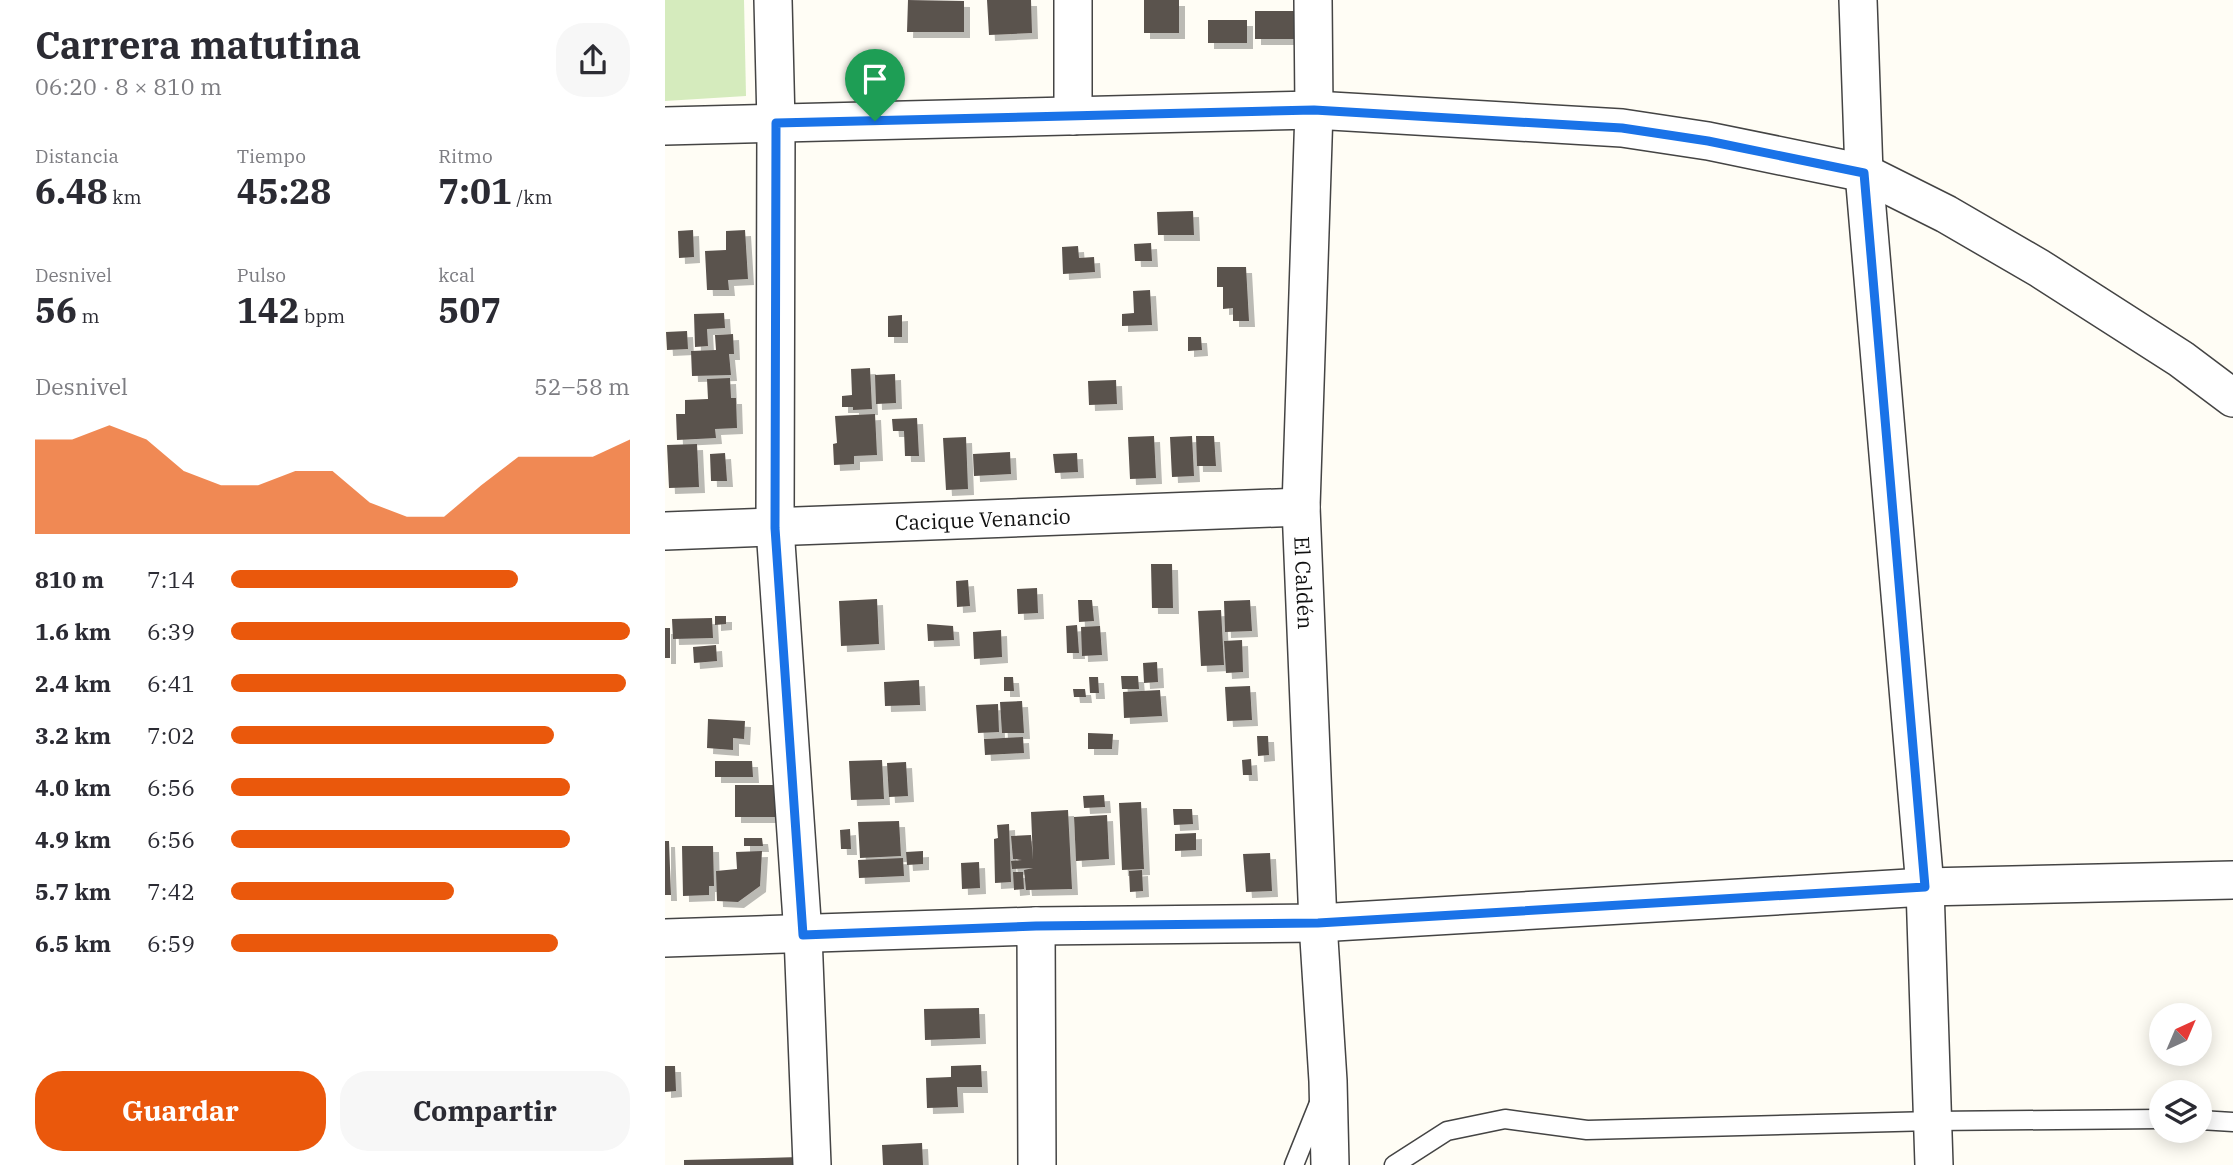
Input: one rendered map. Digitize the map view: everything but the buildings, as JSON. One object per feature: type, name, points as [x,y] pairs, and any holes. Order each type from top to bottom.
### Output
[{"type":"street","points":[[773,0],[776,123],[775,528],[803,935],[812,1165]]},
{"type":"street","points":[[1073,0],[1073,116]]},
{"type":"street","name":"El Caldén","points":[[1313,0],[1314,110],[1301,507],[1330,1165]]},
{"type":"street","points":[[1859,0],[1864,173],[1925,887],[1934,1165]]},
{"type":"street","points":[[665,126],[1314,110],[1622,128],[1708,141],[1864,173],[1946,214],[2039,268],[2181,359],[2233,398]]},
{"type":"street","name":"Cacique Venancio","points":[[665,531],[1301,507]]},
{"type":"street","points":[[665,938],[1036,926],[1318,923],[1925,887],[2233,880]]},
{"type":"street","points":[[1036,926],[1037,1165]]},
{"type":"lane","points":[[1294,1165],[1328,1080]]},
{"type":"lane","points":[[1394,1165],[1447,1131],[1505,1119],[1587,1130],[1933,1121],[2149,1119]]},
{"type":"lane","points":[[2212,1121],[2233,1122]]},
{"type":"green space","points":[[665,0],[744,0],[746,96],[665,101]]},
{"type":"route","points":[[1314,110],[1622,128],[1708,141],[1864,173],[1925,887],[1318,923],[1036,926],[803,935],[775,528],[776,123],[875,121],[1314,110]]}]
